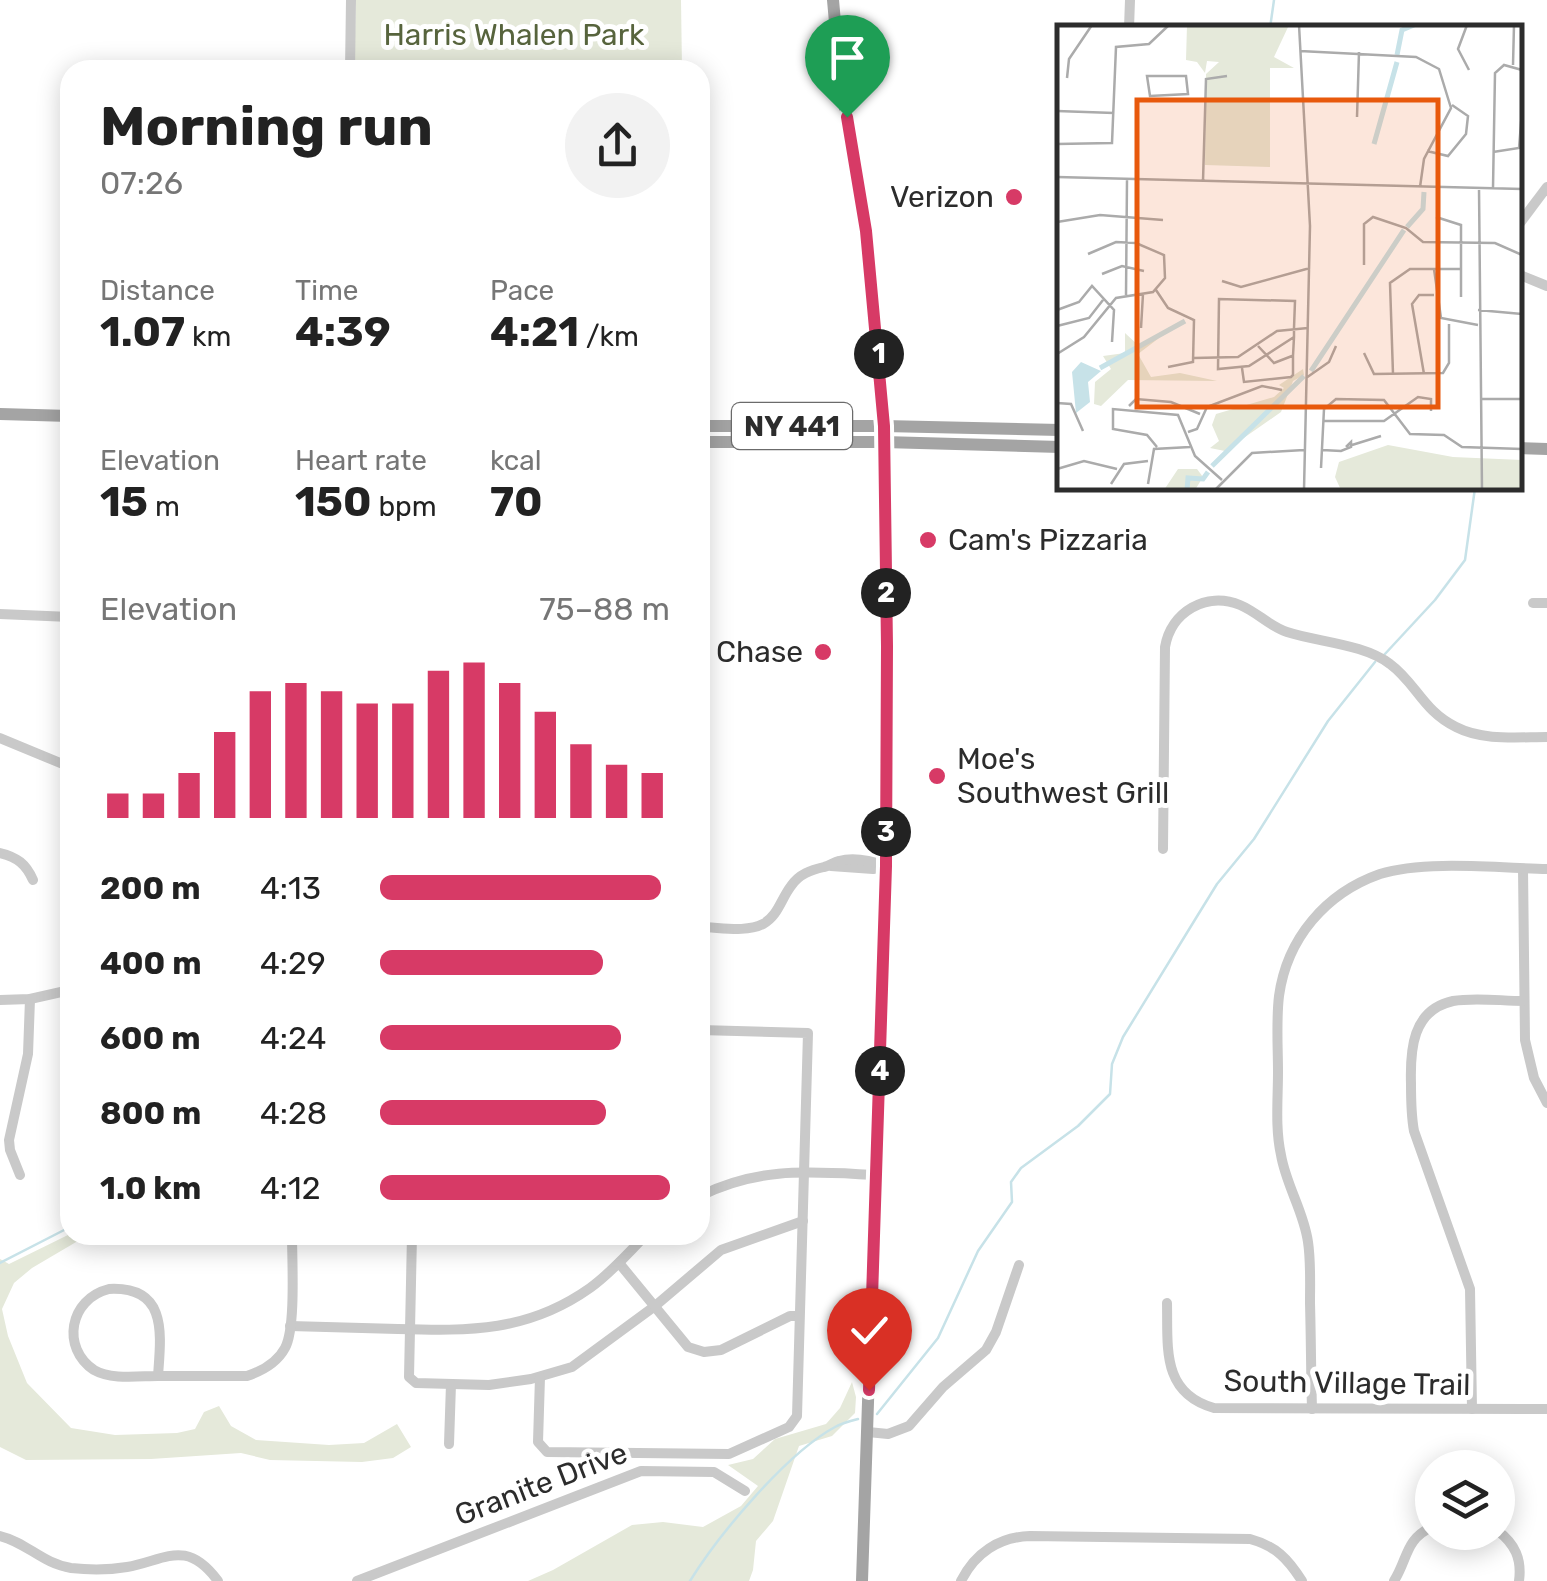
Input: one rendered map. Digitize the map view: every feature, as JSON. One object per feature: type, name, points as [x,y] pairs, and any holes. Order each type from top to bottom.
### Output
[{"type":"main road","points":[[833,0],[840,78],[866,231],[884,426],[886,866],[862,1581]]},
{"type":"main road","points":[[0,414],[60,416]]},
{"type":"main road","name":"NY 441","points":[[710,426],[1057,430]]},
{"type":"main road","name":"NY 441","points":[[710,442],[1057,447]]},
{"type":"main road","points":[[1522,448],[1547,449]]},
{"type":"street","points":[[350,60],[352,0]]},
{"type":"street","points":[[1129,25],[1130,0]]},
{"type":"street","points":[[1522,219],[1547,187]]},
{"type":"street","points":[[1522,276],[1547,286]]},
{"type":"street","points":[[1533,603],[1547,603]]},
{"type":"street","points":[[1163,849],[1165,647],[1171,626],[1183,613],[1201,604],[1237,604],[1286,632],[1381,658],[1436,714],[1459,729],[1484,736],[1547,737]]},
{"type":"street","points":[[0,614],[60,617]]},
{"type":"street","points":[[0,738],[60,762]]},
{"type":"street","points":[[0,853],[21,861],[33,880]]},
{"type":"street","points":[[710,927],[764,924],[772,918],[797,878],[814,868],[886,866]]},
{"type":"street","points":[[1312,1409],[1310,1248],[1278,1136],[1278,1014],[1288,959],[1310,923],[1337,895],[1384,873],[1427,867],[1547,869]]},
{"type":"street","points":[[1523,869],[1524,1024],[1534,1078],[1547,1103]]},
{"type":"street","points":[[0,1000],[60,992]]},
{"type":"street","points":[[20,1175],[9,1140],[28,1054],[30,999]]},
{"type":"street","points":[[1472,1409],[1470,1289],[1414,1131],[1412,1047],[1424,1018],[1438,1006],[1449,1002],[1524,1002]]},
{"type":"street","points":[[540,1377],[538,1442],[548,1452],[728,1454],[789,1427],[797,1416],[808,1033],[710,1030]]},
{"type":"street","points":[[710,1192],[753,1176],[805,1171],[876,1175]]},
{"type":"street","points":[[412,1245],[409,1376],[416,1383],[489,1385],[572,1367],[655,1306],[721,1250],[803,1221]]},
{"type":"street","points":[[158,1376],[160,1324],[152,1304],[137,1292],[118,1289],[100,1292],[82,1304],[76,1316],[74,1338],[84,1361],[102,1374],[116,1376],[230,1378],[258,1372],[270,1366],[285,1348],[290,1326],[292,1245]]},
{"type":"street","points":[[290,1326],[471,1330],[518,1322],[572,1300],[598,1282],[636,1245]]},
{"type":"street","points":[[619,1263],[688,1347],[704,1352],[722,1350],[790,1316],[798,1316]]},
{"type":"street","points":[[868,1432],[888,1434],[909,1426],[943,1387],[986,1350],[1019,1264]]},
{"type":"street","name":"South Village Trail","points":[[1167,1303],[1176,1382],[1192,1399],[1214,1408],[1547,1410]]},
{"type":"street","points":[[449,1444],[451,1384]]},
{"type":"street","name":"Granite Drive","points":[[356,1581],[641,1471],[714,1472],[745,1490]]},
{"type":"street","points":[[0,1536],[12,1539],[48,1562],[68,1567],[121,1568],[167,1555],[186,1556],[206,1567],[218,1581]]},
{"type":"street","points":[[961,1581],[970,1565],[992,1546],[1020,1536],[1049,1536],[1250,1539],[1282,1553],[1302,1581]]},
{"type":"street","points":[[1394,1581],[1415,1538]]},
{"type":"street","points":[[1515,1549],[1521,1567],[1519,1581]]},
{"type":"green space","name":"Harris Whalen Park","points":[[356,0],[681,0],[682,60],[354,60]]},
{"type":"green space","points":[[60,1239],[60,1245],[71,1245],[14,1283],[2,1309],[27,1383],[71,1428],[115,1435],[177,1433],[195,1429],[204,1412],[219,1406],[231,1426],[256,1440],[364,1443],[397,1424],[411,1447],[393,1458],[362,1462],[270,1460],[241,1453],[151,1459],[26,1460],[0,1447],[0,1259],[9,1264]]},
{"type":"green space","points":[[852,1382],[855,1413],[832,1436],[799,1446],[773,1521],[756,1541],[749,1581],[528,1581],[632,1525],[663,1522],[703,1527],[741,1506],[758,1486],[728,1465],[753,1459],[775,1439],[826,1424],[840,1408]]},
{"type":"waterway","points":[[1270,25],[1274,0]]},
{"type":"waterway","points":[[1384,655],[1435,600],[1465,560],[1475,490]]},
{"type":"waterway","points":[[877,1414],[938,1338],[978,1251],[1012,1202],[1011,1182],[1021,1168],[1078,1126],[1110,1094],[1112,1064],[1123,1037],[1217,884],[1254,839],[1328,721],[1375,662]]},
{"type":"waterway","points":[[0,1263],[60,1232]]},
{"type":"waterway","points":[[690,1581],[736,1518],[796,1455],[838,1426],[858,1419]]},
{"type":"place","name":"Verizon","points":[[1014,197]]},
{"type":"place","name":"Cam's Pizzaria","points":[[928,540]]},
{"type":"place","name":"Chase","points":[[823,652]]},
{"type":"place","name":"Moe's Southwest Grill","points":[[937,776]]},
{"type":"route","points":[[847,117],[866,231],[884,426],[886,866],[869,1390]]}]
